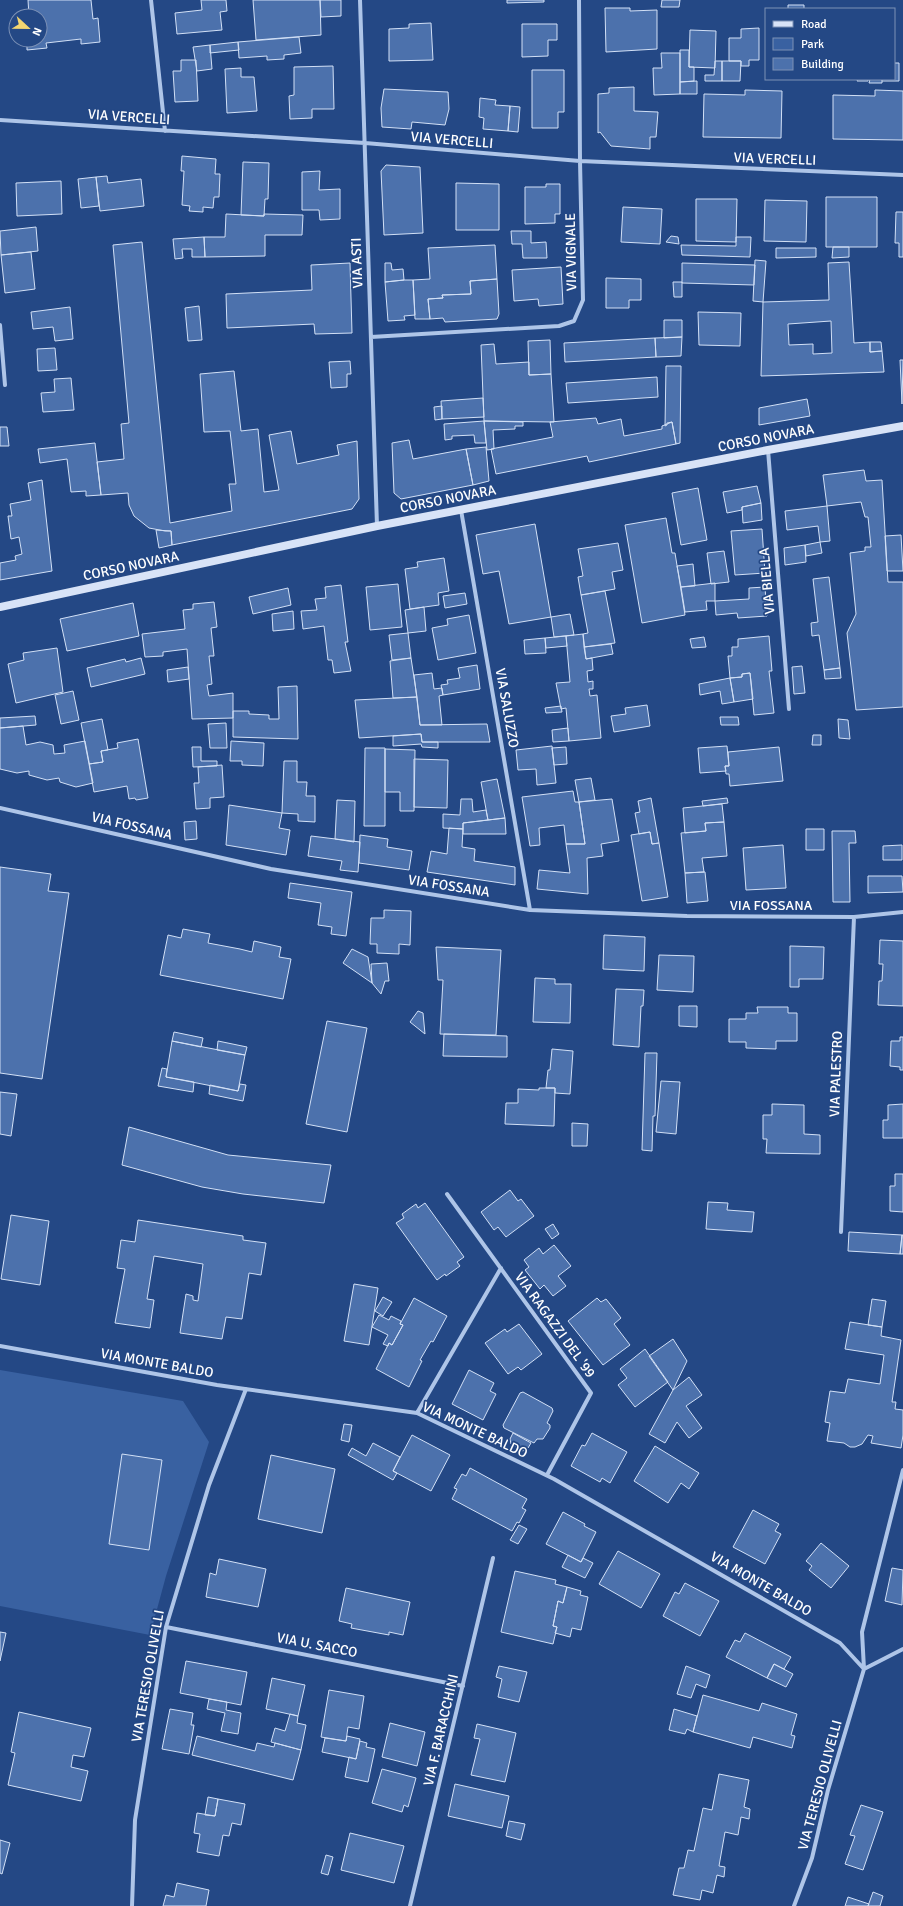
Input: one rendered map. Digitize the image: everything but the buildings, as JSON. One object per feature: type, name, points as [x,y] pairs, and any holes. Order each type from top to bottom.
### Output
[{"type":"main road","name":"CORSO NOVARA","points":[[0,607],[377,526],[768,450],[903,426]]},
{"type":"street","points":[[150,0],[165,131]]},
{"type":"street","name":"VIA ASTI","points":[[360,0],[377,526]]},
{"type":"street","name":"VIA VIGNALE","points":[[371,337],[559,326],[574,321],[583,300],[579,0]]},
{"type":"street","name":"VIA VERCELLI","points":[[0,120],[364,143],[580,161],[903,176]]},
{"type":"street","points":[[0,325],[5,386]]},
{"type":"street","name":"VIA BIELLA","points":[[768,450],[789,709]]},
{"type":"street","name":"VIA SALUZZO","points":[[461,510],[530,910]]},
{"type":"street","name":"VIA FOSSANA","points":[[0,808],[271,869],[530,910],[687,916],[854,917],[903,912]]},
{"type":"street","name":"VIA PALESTRO","points":[[841,1232],[854,917]]},
{"type":"street","name":"VIA RAGAZZI DEL '99","points":[[447,1194],[591,1393],[547,1475]]},
{"type":"street","points":[[417,1413],[500,1268]]},
{"type":"street","name":"VIA MONTE BALDO","points":[[0,1346],[246,1389],[417,1413],[547,1475],[840,1643],[864,1669]]},
{"type":"street","name":"VIA TERESIO OLIVELLI","points":[[132,1906],[135,1820],[166,1626],[209,1484],[246,1389]]},
{"type":"street","name":"VIA TERESIO OLIVELLI","points":[[794,1906],[812,1858],[828,1790],[864,1669],[862,1632],[903,1470]]},
{"type":"street","name":"VIA F. BARACCHINI","points":[[410,1906],[493,1558]]},
{"type":"street","name":"VIA U. SACCO","points":[[166,1626],[463,1686]]},
{"type":"street","points":[[864,1669],[903,1649]]},
{"type":"green space","points":[[0,1370],[183,1401],[209,1442],[166,1576],[150,1635],[0,1606]]}]
